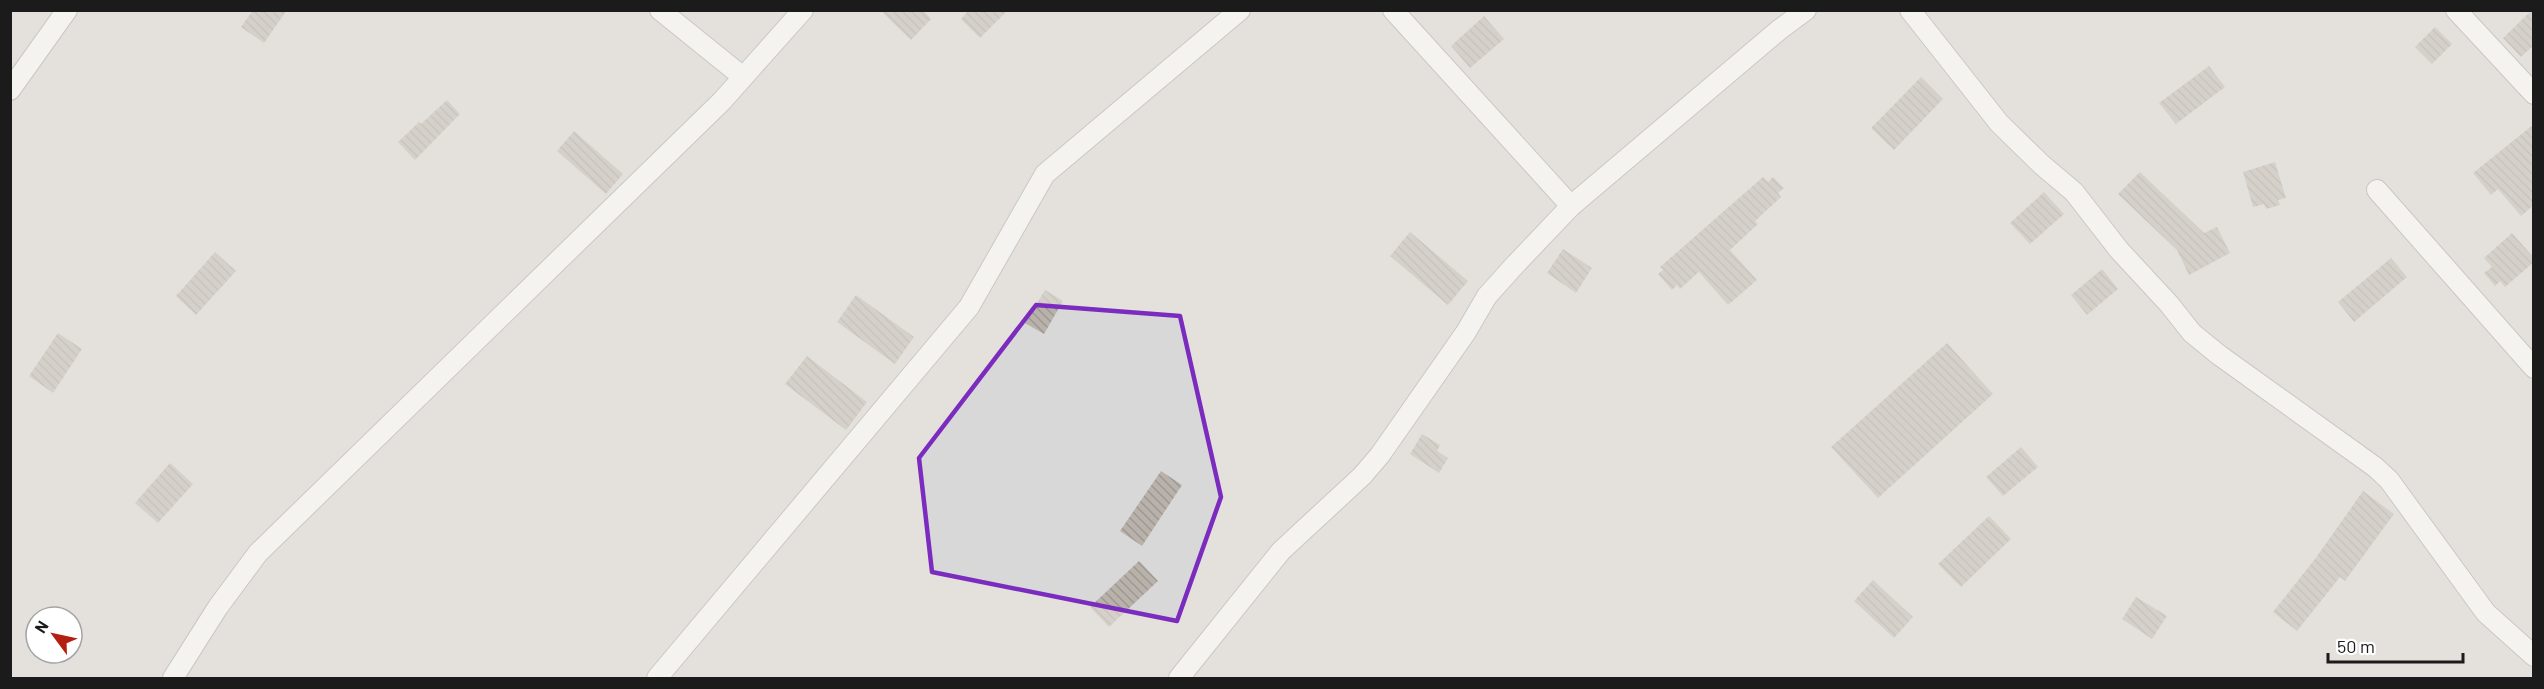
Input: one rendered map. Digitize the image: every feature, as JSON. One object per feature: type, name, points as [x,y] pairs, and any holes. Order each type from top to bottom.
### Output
[{"type":"street","points":[[10,90],[67,10]]},
{"type":"street","points":[[660,10],[743,77]]},
{"type":"street","points":[[173,678],[218,607],[258,553],[722,100],[803,10]]},
{"type":"street","points":[[657,678],[969,308],[1045,174],[1240,10]]},
{"type":"street","points":[[1393,10],[1571,206]]},
{"type":"street","points":[[1179,678],[1281,551],[1362,476],[1380,455],[1466,332],[1487,296],[1571,206],[1779,30],[1806,10]]},
{"type":"street","points":[[1910,10],[1999,123],[2074,192],[2119,250],[2169,304],[2192,333],[2375,467],[2389,480],[2408,510],[2486,613],[2534,656]]},
{"type":"street","points":[[2456,10],[2534,94]]},
{"type":"street","points":[[2377,190],[2534,368]]},
{"type":"highlighted area","points":[[1036,305],[1180,316],[1221,497],[1177,621],[932,572],[919,458]]},
{"type":"shaded area","points":[[10,11],[2533,11],[2533,678],[11,678]]},
{"type":"building","points":[[253,10],[287,10],[264,43],[241,27]]},
{"type":"building","points":[[880,10],[923,10],[931,19],[911,40]]},
{"type":"building","points":[[969,10],[1008,10],[980,38],[961,19]]},
{"type":"building","points":[[2532,10],[2534,45],[2521,57],[2503,38]]},
{"type":"building","points":[[1484,16],[1504,39],[1470,68],[1451,46]]},
{"type":"building","points":[[2435,27],[2452,44],[2432,64],[2415,47]]},
{"type":"building","points":[[2209,66],[2225,87],[2176,124],[2159,103]]},
{"type":"building","points":[[1921,77],[1943,99],[1894,150],[1871,128]]},
{"type":"building","points":[[447,100],[460,114],[415,160],[398,142]]},
{"type":"building","points":[[2534,124],[2534,205],[2521,216],[2498,189],[2491,195],[2473,173]]},
{"type":"building","points":[[574,131],[623,174],[606,194],[557,151]]},
{"type":"building","points":[[2275,162],[2286,198],[2278,200],[2280,205],[2266,209],[2264,204],[2253,207],[2243,172]]},
{"type":"building","points":[[2140,172],[2204,233],[2217,227],[2230,253],[2189,275],[2177,250],[2118,194]]},
{"type":"building","points":[[1763,177],[1768,182],[1773,177],[1784,188],[1778,193],[1781,197],[1755,221],[1758,224],[1730,250],[1757,280],[1728,305],[1699,272],[1680,289],[1677,285],[1672,290],[1658,274],[1663,270],[1660,267]]},
{"type":"building","points":[[2044,192],[2064,214],[2030,244],[2010,223]]},
{"type":"building","points":[[1410,232],[1468,281],[1448,305],[1390,256]]},
{"type":"building","points":[[2512,233],[2534,258],[2534,262],[2505,287],[2500,281],[2495,286],[2484,273],[2492,267],[2484,258]]},
{"type":"building","points":[[1563,249],[1592,268],[1576,293],[1547,273]]},
{"type":"building","points":[[215,252],[236,271],[196,315],[176,296]]},
{"type":"building","points":[[2391,258],[2407,277],[2354,322],[2338,302]]},
{"type":"building","points":[[2102,269],[2118,289],[2087,315],[2071,295]]},
{"type":"building","points":[[1045,290],[1063,301],[1044,334],[1025,323]]},
{"type":"building","points":[[856,295],[914,337],[895,364],[837,322]]},
{"type":"building","points":[[58,333],[82,349],[53,393],[29,376]]},
{"type":"building","points":[[1947,343],[1993,394],[1878,498],[1831,447]]},
{"type":"building","points":[[807,356],[867,402],[846,430],[785,384]]},
{"type":"building","points":[[1422,434],[1440,445],[1437,451],[1448,458],[1439,473],[1410,454]]},
{"type":"building","points":[[2021,447],[2038,467],[2003,496],[1986,477]]},
{"type":"building","points":[[170,463],[193,484],[158,523],[135,503]]},
{"type":"building","points":[[1161,471],[1182,485],[1142,546],[1120,531]]},
{"type":"building","points":[[2363,491],[2394,514],[2345,581],[2340,577],[2297,631],[2273,612],[2315,559]]},
{"type":"building","points":[[1989,516],[2011,539],[1961,587],[1938,564]]},
{"type":"building","points":[[1139,561],[1158,581],[1109,627],[1090,607]]},
{"type":"building","points":[[1873,580],[1913,617],[1894,638],[1854,601]]},
{"type":"building","points":[[2136,597],[2167,616],[2152,639],[2122,619]]}]
